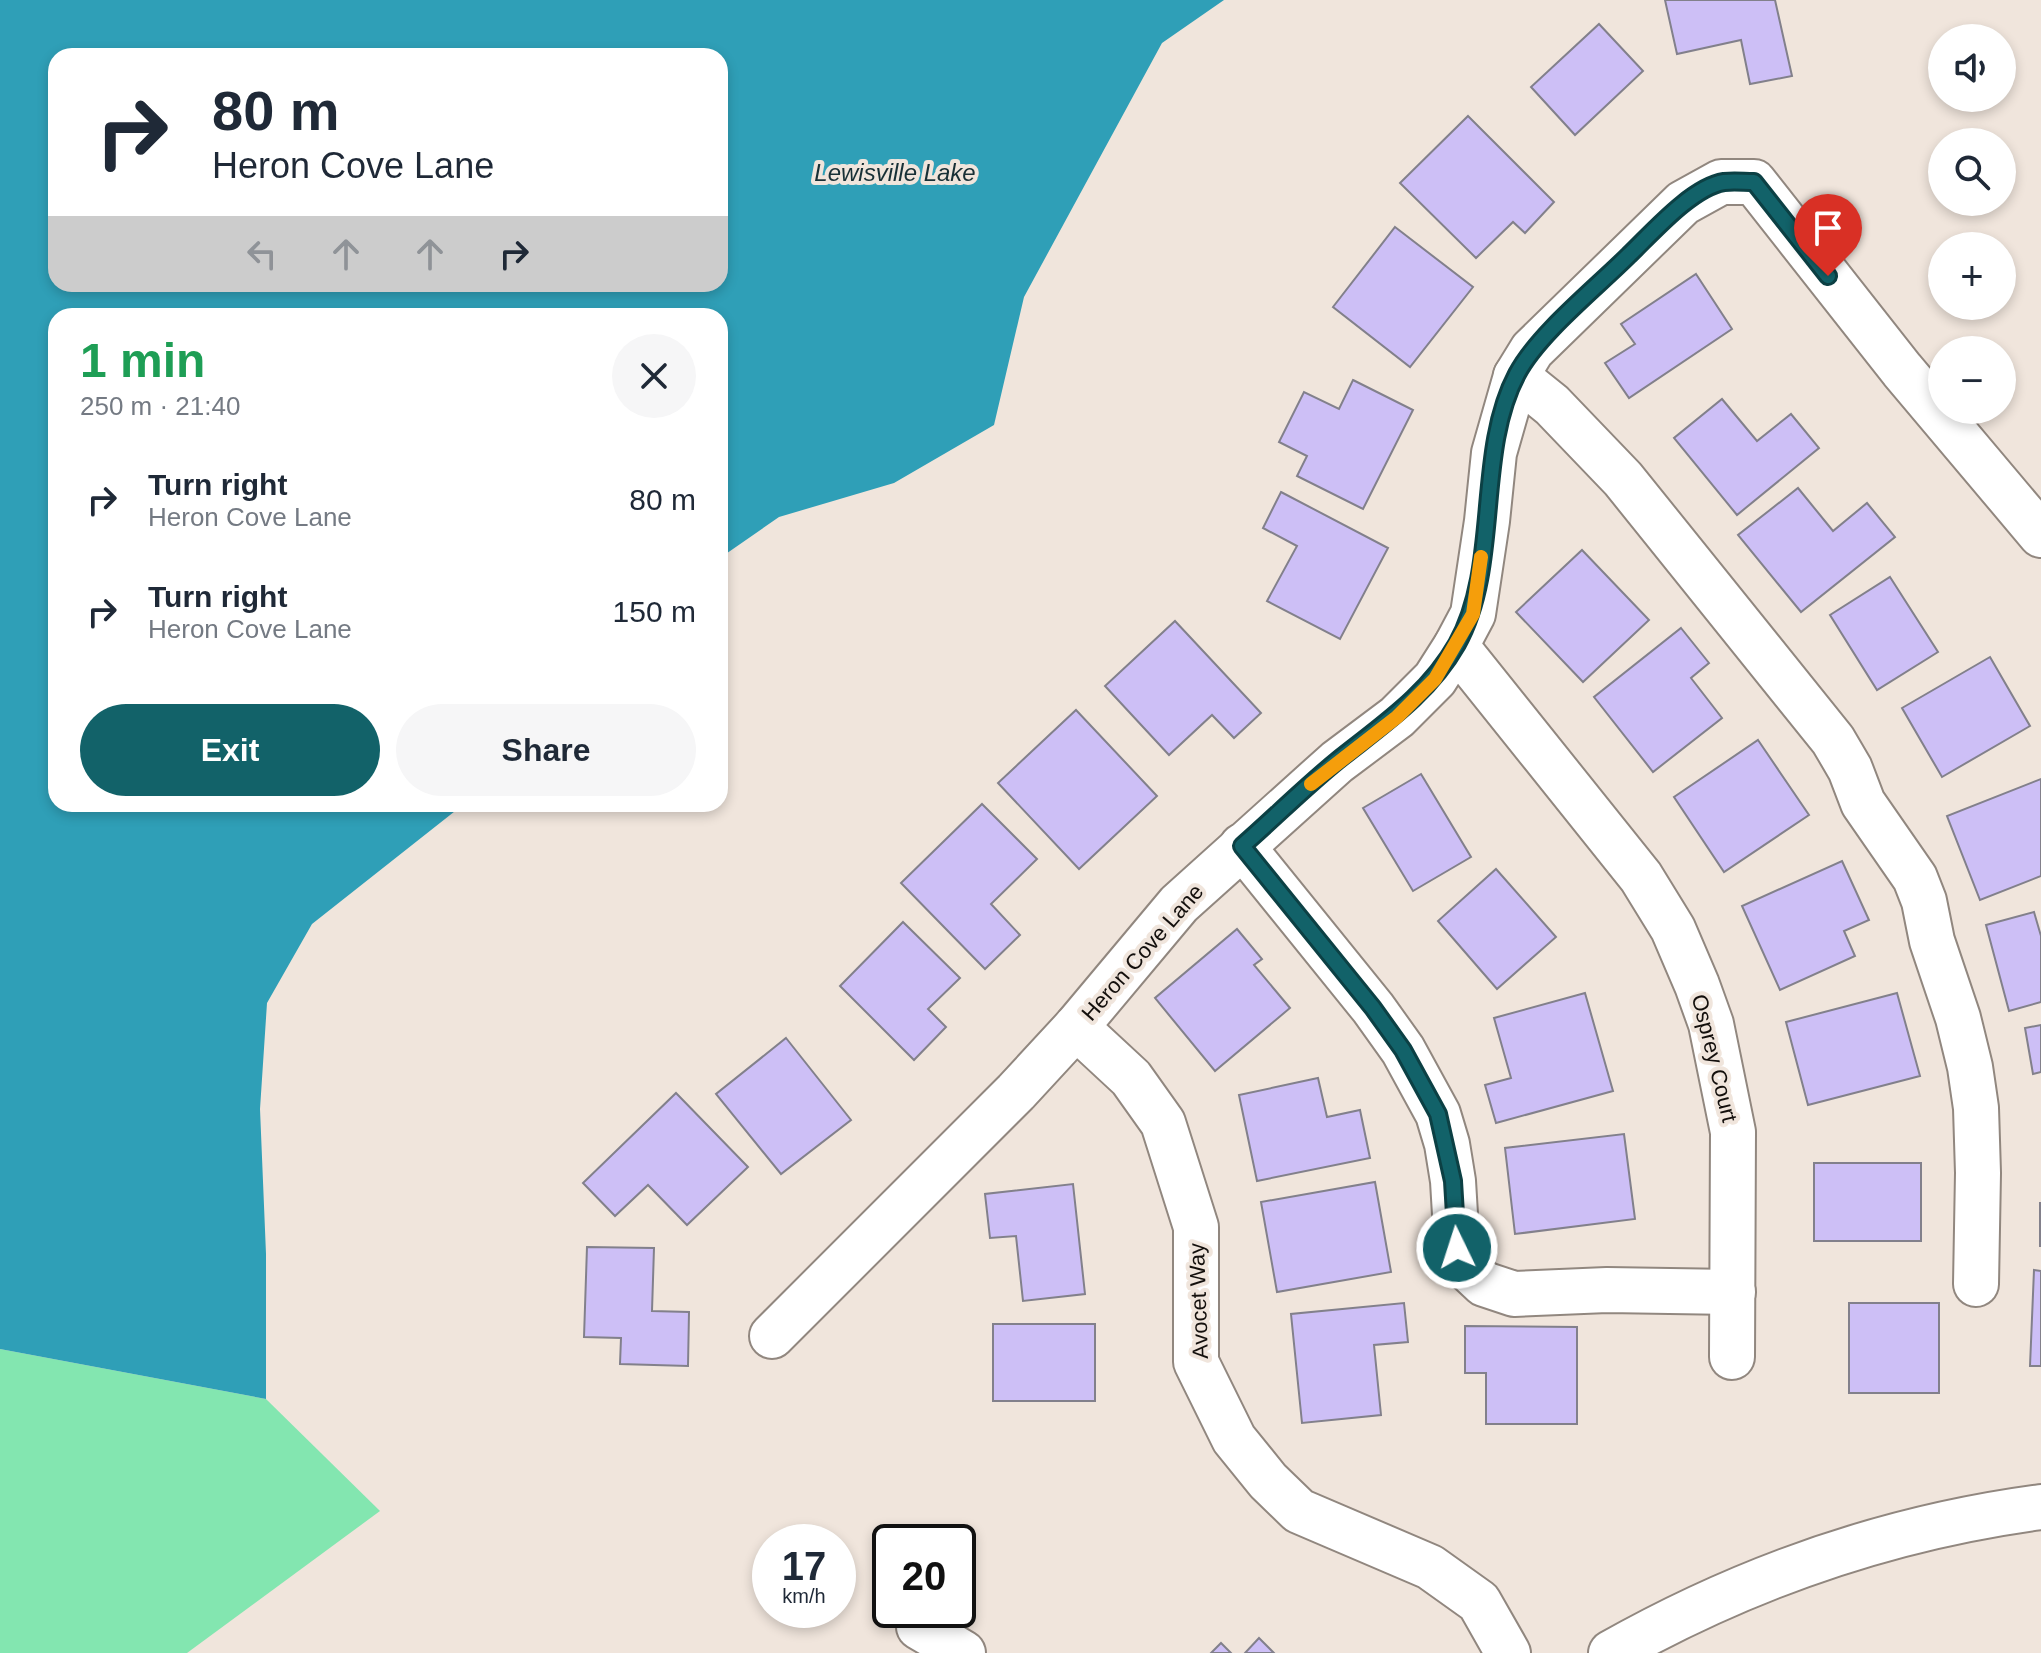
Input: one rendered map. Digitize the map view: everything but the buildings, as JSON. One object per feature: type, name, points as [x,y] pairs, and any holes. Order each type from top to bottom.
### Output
[{"type":"street","name":"Heron Cove Lane","points":[[772,1336],[1016,1092],[1076,1027],[1179,904],[1337,762],[1397,717],[1435,679],[1473,614],[1494,453],[1516,376],[1532,350],[1683,203],[1721,182],[1754,182],[1902,370],[2041,535]]},
{"type":"street","points":[[1516,376],[1552,405],[1623,479],[1833,740],[1850,769],[1863,803],[1915,878],[1970,1067],[1976,1108],[1978,1173],[1976,1284]]},
{"type":"street","name":"Osprey Court","points":[[1456,646],[1641,877],[1673,929],[1711,1024],[1733,1132],[1732,1357]]},
{"type":"street","points":[[1242,846],[1373,1008],[1403,1050],[1438,1114],[1453,1181],[1457,1248],[1468,1269],[1484,1284],[1514,1294],[1607,1290],[1733,1292]]},
{"type":"street","name":"Avocet Way","points":[[1076,1027],[1131,1078],[1163,1123],[1196,1227],[1196,1362],[1234,1439],[1268,1481],[1299,1511],[1430,1567],[1479,1602],[1508,1653]]},
{"type":"street","points":[[1611,1653],[1784,1571],[1896,1534],[2041,1507]]},
{"type":"street","points":[[921,1628],[963,1653]]},
{"type":"green space","points":[[0,1349],[266,1399],[380,1511],[187,1653],[0,1653]]},
{"type":"water","name":"Lewisville Lake","points":[[0,0],[1224,0],[1162,43],[1024,297],[994,425],[894,483],[779,517],[728,552],[728,308],[48,308],[48,812],[454,812],[312,924],[267,1003],[260,1109],[266,1254],[266,1399],[0,1349]]},
{"type":"slow traffic","points":[[1311,784],[1397,717],[1435,679],[1473,614],[1481,557]]},
{"type":"route","points":[[1457,1248],[1453,1181],[1438,1114],[1403,1050],[1373,1008],[1242,846],[1337,762],[1397,717],[1435,679],[1473,614],[1494,453],[1516,376],[1532,350],[1637,247],[1683,203],[1721,182],[1754,182],[1828,276]]}]
